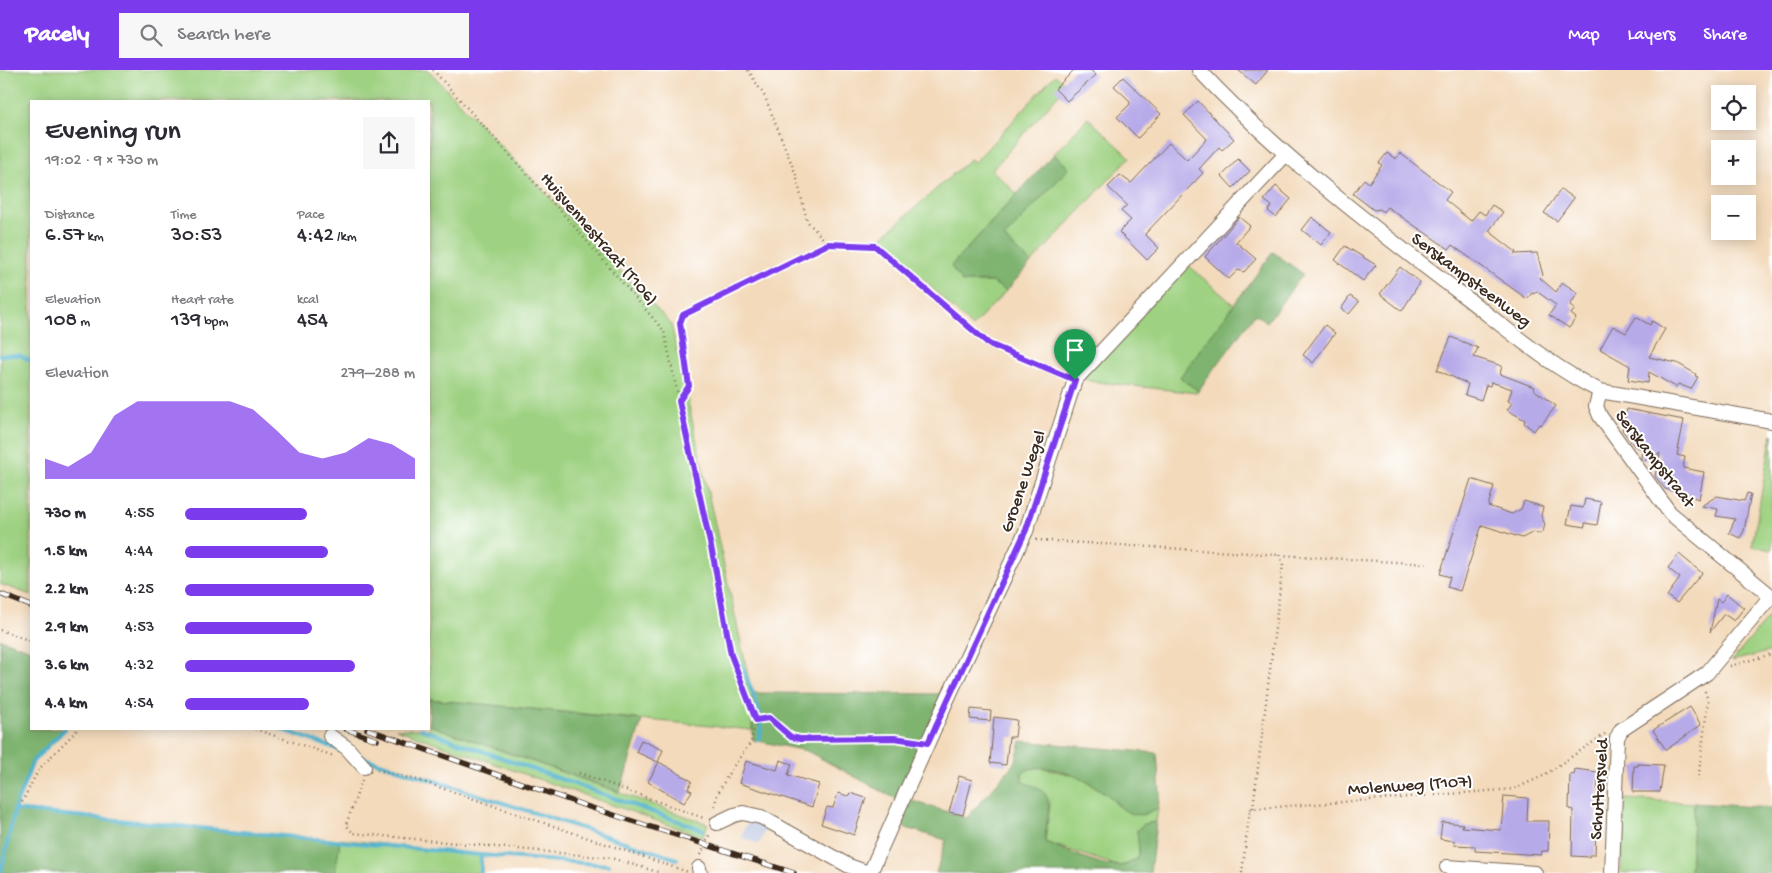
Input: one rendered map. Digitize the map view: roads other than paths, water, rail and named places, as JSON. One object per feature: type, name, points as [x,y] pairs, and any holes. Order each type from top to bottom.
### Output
[{"type":"street","name":"Serskampsteenweg","points":[[1199,70],[1286,154],[1370,225],[1518,338],[1580,381],[1600,391],[1772,421]]},
{"type":"street","name":"Groene Wegel","points":[[869,873],[1022,539],[1075,380],[1286,154]]},
{"type":"street","name":"Serskampstraat","points":[[1600,391],[1596,406],[1600,416],[1670,513],[1771,596]]},
{"type":"street","name":"Schuttersveld","points":[[1612,873],[1617,738],[1621,730],[1702,676],[1771,596]]},
{"type":"street","points":[[330,736],[347,748],[364,767]]},
{"type":"street","points":[[717,823],[734,815],[752,814],[849,866],[869,873]]},
{"type":"street","points":[[1447,867],[1535,873]]},
{"type":"waterway","points":[[0,355],[19,355],[30,360]]},
{"type":"waterway","points":[[738,658],[759,710],[761,731],[758,740]]},
{"type":"waterway","points":[[64,730],[33,761],[14,810],[481,855],[481,873]]},
{"type":"waterway","points":[[284,730],[340,750]]},
{"type":"waterway","points":[[424,730],[703,830]]},
{"type":"waterway","points":[[361,757],[677,859]]},
{"type":"waterway","points":[[1,873],[15,808]]},
{"type":"waterway","points":[[481,855],[609,865]]},
{"type":"railway","points":[[0,594],[30,606]]},
{"type":"railway","points":[[349,730],[377,740]]},
{"type":"railway","points":[[370,730],[586,806],[794,873]]}]
